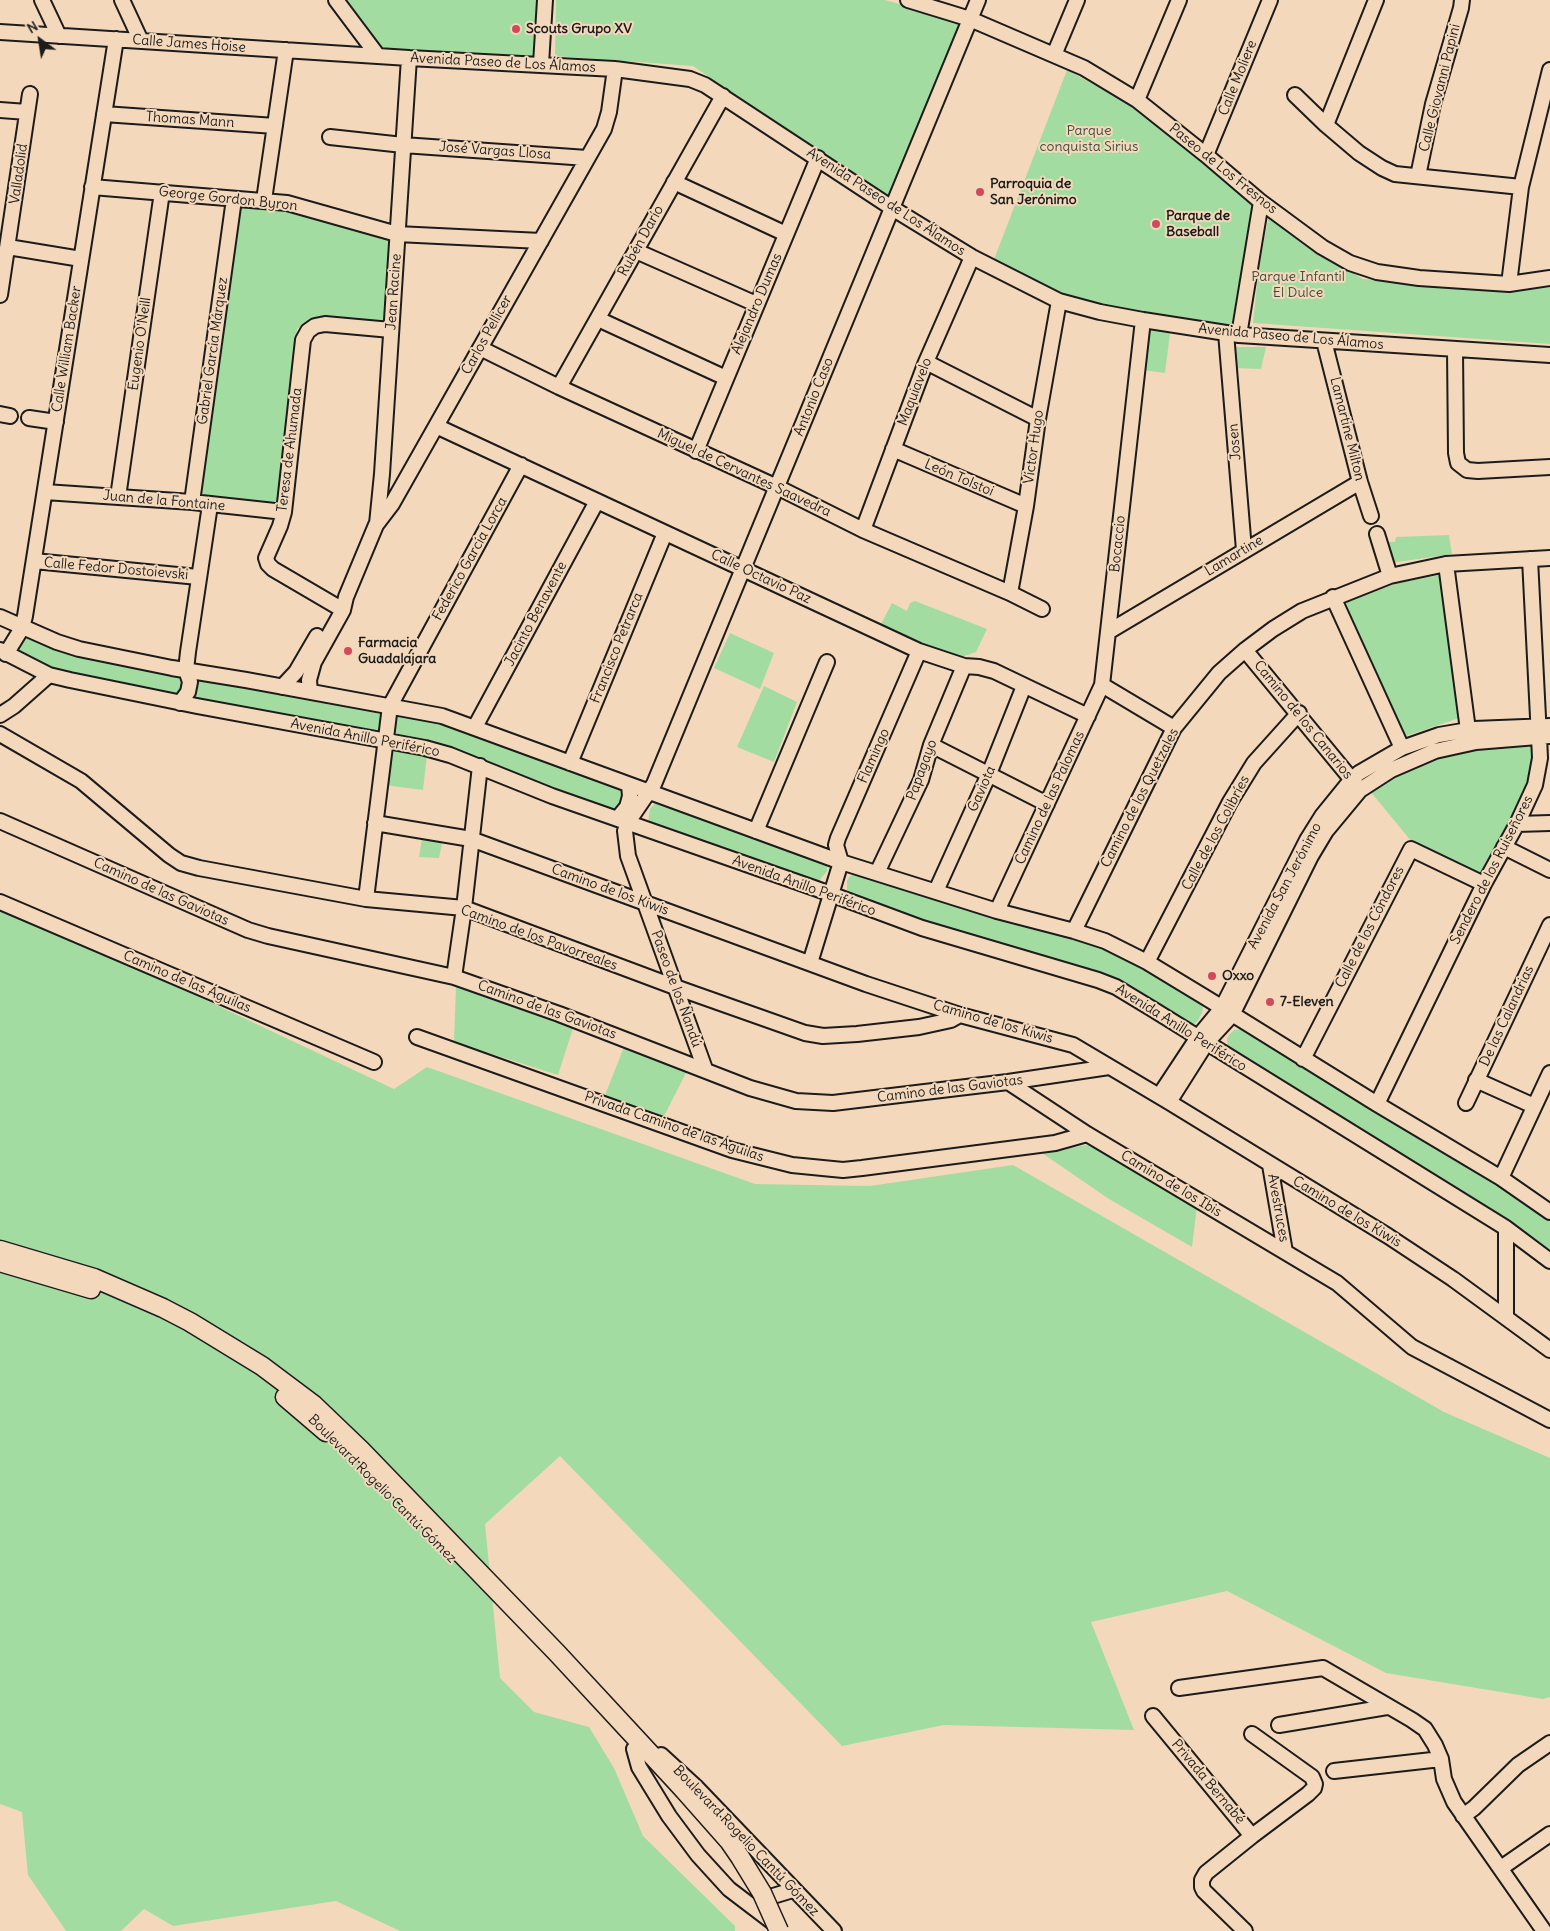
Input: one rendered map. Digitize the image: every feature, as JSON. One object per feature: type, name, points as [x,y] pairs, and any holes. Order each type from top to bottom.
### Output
[{"type":"main road","name":"Boulevard Rogelio Cantú Gómez","points":[[0,1250],[94,1278],[163,1308],[190,1322],[262,1366],[314,1405],[361,1450],[493,1586],[679,1793],[729,1841],[762,1893],[773,1927]]},
{"type":"main road","name":"Boulevard Rogelio Cantú Gómez","points":[[0,1262],[102,1292],[136,1306],[177,1326],[232,1359],[278,1392],[340,1445],[634,1742]]},
{"type":"street","points":[[42,0],[59,36]]},
{"type":"street","points":[[122,0],[141,41]]},
{"type":"street","points":[[336,0],[378,56]]},
{"type":"street","points":[[541,64],[545,0]]},
{"type":"street","name":"Paseo de Los Fresnos","points":[[908,0],[970,19],[1084,68],[1138,100],[1261,202],[1322,246],[1360,267],[1377,272],[1419,278],[1508,284],[1550,278]]},
{"type":"street","name":"Antonio Caso","points":[[652,793],[654,784],[978,0]]},
{"type":"street","points":[[1054,55],[1077,0]]},
{"type":"street","points":[[1138,100],[1179,0]]},
{"type":"street","name":"Calle Moliere","points":[[1206,155],[1270,0]]},
{"type":"street","points":[[1326,125],[1376,0]]},
{"type":"street","name":"Calle Giovanni Papini","points":[[1418,176],[1433,104],[1462,0]]},
{"type":"street","points":[[348,54],[356,41],[358,29]]},
{"type":"street","name":"Calle James Hoise","points":[[0,32],[378,56]]},
{"type":"street","name":"Calle William Backer","points":[[3,652],[22,628],[116,39]]},
{"type":"street","points":[[264,200],[286,50]]},
{"type":"street","name":"Avenida Paseo de Los Álamos","points":[[378,56],[615,69],[690,79],[705,85],[723,96],[892,208],[972,257],[1059,301],[1100,312],[1233,334],[1550,356]]},
{"type":"street","name":"Jean Racine","points":[[376,525],[382,474],[409,58]]},
{"type":"street","name":"Carlos Pellicer","points":[[310,692],[309,680],[314,662],[376,525],[392,504],[406,480],[604,129],[609,112],[615,69]]},
{"type":"street","points":[[1508,284],[1521,187],[1550,70]]},
{"type":"street","name":"Valladolid","points":[[0,295],[30,94]]},
{"type":"street","points":[[1295,95],[1359,153],[1395,174],[1521,187]]},
{"type":"street","name":"Rubén Darío","points":[[559,387],[723,96]]},
{"type":"street","points":[[0,110],[28,112]]},
{"type":"street","name":"Thomas Mann","points":[[104,114],[275,126]]},
{"type":"street","name":"José Vargas Llosa","points":[[330,137],[587,158]]},
{"type":"street","name":"Alejandro Dumas","points":[[696,450],[818,158]]},
{"type":"street","points":[[674,182],[786,234]]},
{"type":"street","name":"George Gordon Byron","points":[[92,187],[287,203],[397,234],[541,240]]},
{"type":"street","name":"Eugenio O'Neill","points":[[118,497],[162,192]]},
{"type":"street","name":"Gabriel García Márquez","points":[[192,502],[234,200]]},
{"type":"street","name":"Josen","points":[[1244,550],[1233,334],[1261,202]]},
{"type":"street","points":[[8,247],[81,259]]},
{"type":"street","points":[[636,251],[756,304]]},
{"type":"street","name":"Maquiavelo","points":[[862,530],[926,362],[972,257]]},
{"type":"street","name":"Víctor Hugo","points":[[1010,593],[1059,301]]},
{"type":"street","points":[[598,319],[726,378]]},
{"type":"street","name":"Bocaccio","points":[[1102,685],[1142,320]]},
{"type":"street","name":"Teresa de Ahumada","points":[[341,604],[273,569],[268,564],[267,552],[280,526],[284,512],[303,340],[315,326],[325,324],[391,330]]},
{"type":"street","name":"Lamartine Milton","points":[[1324,340],[1360,482],[1371,516]]},
{"type":"street","name":"Miguel de Cervantes Saavedra","points":[[480,348],[559,387],[777,487],[862,530],[1010,593],[1042,609]]},
{"type":"street","points":[[1455,350],[1456,453],[1458,463],[1467,470],[1478,472],[1550,467]]},
{"type":"street","points":[[926,362],[1038,419]]},
{"type":"street","points":[[29,418],[56,422]]},
{"type":"street","name":"Calle Octavio Paz","points":[[436,426],[919,651],[964,666],[987,668],[1088,716]]},
{"type":"street","name":"León Tolstoi","points":[[893,449],[1026,506]]},
{"type":"street","name":"Federico García Lorca","points":[[389,707],[521,465]]},
{"type":"street","points":[[382,474],[390,479],[406,480]]},
{"type":"street","name":"Lamartine","points":[[1108,632],[1360,482]]},
{"type":"street","name":"Juan de la Fontaine","points":[[45,492],[192,502],[284,512]]},
{"type":"street","name":"Jacinto Benavente","points":[[475,727],[597,501]]},
{"type":"street","points":[[180,703],[188,692],[190,682],[186,670],[198,577],[210,505]]},
{"type":"street","name":"Francisco Petrarca","points":[[570,763],[665,532]]},
{"type":"street","points":[[1377,534],[1390,576]]},
{"type":"street","name":"Camino de los Quetzales","points":[[1074,930],[1174,728],[1219,673],[1245,650],[1273,629],[1302,611],[1333,597],[1390,576],[1446,564],[1550,558]]},
{"type":"street","name":"Sendero de los Ruiseñores","points":[[1377,1104],[1484,884],[1517,824],[1535,785],[1544,731],[1530,559]]},
{"type":"street","name":"Calle Fedor Dostoievski","points":[[34,561],[198,577]]},
{"type":"street","points":[[1446,564],[1468,730]]},
{"type":"street","points":[[1333,597],[1402,748]]},
{"type":"street","name":"Carlos Pellicer","points":[[282,686],[296,672],[341,604]]},
{"type":"street","points":[[0,617],[22,628],[79,649],[202,673],[436,714],[842,862],[997,911],[1074,930],[1105,941],[1147,962],[1303,1059],[1501,1178],[1550,1212]]},
{"type":"street","points":[[1536,642],[1550,641]]},
{"type":"street","name":"Camino de los Canarios","points":[[1245,650],[1299,713],[1356,785]]},
{"type":"street","name":"Flamingo","points":[[842,862],[837,851],[838,838],[919,651]]},
{"type":"street","name":"Avenida Anillo Periférico","points":[[3,652],[49,675],[180,703],[385,740],[450,755],[552,796],[922,928],[1116,987],[1506,1228],[1550,1261]]},
{"type":"street","points":[[756,831],[827,662]]},
{"type":"street","name":"Papagayo","points":[[877,873],[921,780],[931,745],[964,666]]},
{"type":"street","points":[[197,706],[194,693],[196,683],[202,673]]},
{"type":"street","points":[[0,715],[14,706],[49,675]]},
{"type":"street","points":[[1102,685],[1174,728]]},
{"type":"street","name":"Camino de las Palomas","points":[[997,911],[1102,685]]},
{"type":"street","name":"Gaviota","points":[[936,891],[989,774],[1024,686]]},
{"type":"street","points":[[366,899],[389,707]]},
{"type":"street","name":"Calle de los Colibríes","points":[[1147,962],[1230,802],[1254,763],[1299,713]]},
{"type":"street","name":"Avenida San Jerónimo","points":[[1164,1099],[1199,1038],[1226,1011],[1311,856],[1356,785],[1402,748],[1439,735],[1468,730],[1544,731]]},
{"type":"street","name":"Avenida San Jerónimo","points":[[1356,785],[1435,751],[1544,731]]},
{"type":"street","name":"Camino de los Pavorreales","points":[[0,734],[82,781],[168,855],[181,863],[198,868],[366,899],[464,908],[674,987],[805,1033],[824,1036],[919,1027],[951,1020],[960,1014]]},
{"type":"street","points":[[931,745],[1047,804]]},
{"type":"street","points":[[454,977],[480,766]]},
{"type":"street","points":[[623,820],[628,801],[629,785]]},
{"type":"street","points":[[623,820],[652,793]]},
{"type":"street","points":[[644,829],[642,820],[644,809],[652,793]]},
{"type":"street","name":"Paseo de los Ñandú","points":[[623,820],[625,840],[645,902],[705,1069]]},
{"type":"street","name":"Camino de las Gaviotas","points":[[0,821],[248,930],[454,977],[559,1014],[750,1088],[796,1101],[812,1103],[842,1102],[1008,1082],[1109,1067]]},
{"type":"street","name":"Camino de los Kiwis","points":[[375,822],[471,839],[866,984],[960,1014],[1074,1045],[1388,1236],[1453,1279],[1550,1350]]},
{"type":"street","points":[[1517,824],[1550,823]]},
{"type":"street","points":[[1504,847],[1550,870]]},
{"type":"street","name":"Calle de los Cóndores","points":[[1303,1059],[1411,849],[1484,884]]},
{"type":"street","points":[[817,889],[830,877],[831,868],[842,862]]},
{"type":"street","points":[[810,963],[836,896],[842,862]]},
{"type":"street","name":"Camino de las Águilas","points":[[0,902],[374,1062]]},
{"type":"street","name":"De las Calandrias","points":[[1466,1102],[1550,925]]},
{"type":"street","points":[[1199,1038],[1204,1021],[1226,1011]]},
{"type":"street","points":[[1219,1051],[1224,1034],[1226,1011]]},
{"type":"street","name":"Privada Camino de las Águilas","points":[[417,1037],[724,1147],[792,1165],[843,1170],[1055,1143],[1088,1134]]},
{"type":"street","points":[[1501,1178],[1550,1073]]},
{"type":"street","points":[[1476,1080],[1534,1106]]},
{"type":"street","name":"Camino de los Ibis","points":[[1008,1082],[1088,1134],[1337,1283],[1412,1347],[1550,1420]]},
{"type":"street","name":"Avestruces","points":[[1270,1165],[1285,1252]]},
{"type":"street","points":[[1506,1228],[1506,1318]]},
{"type":"street","points":[[1179,1688],[1323,1668],[1425,1729],[1436,1745],[1441,1758],[1446,1785],[1463,1816],[1544,1931]]},
{"type":"street","points":[[1279,1725],[1387,1707]]},
{"type":"street","name":"Privada Bernabé","points":[[1153,1716],[1252,1836],[1206,1873],[1202,1880],[1204,1891],[1245,1931]]},
{"type":"street","points":[[1252,1734],[1312,1777],[1315,1784],[1308,1794],[1252,1836]]},
{"type":"street","name":"Boulevard Rogelio Cantú Gómez","points":[[634,1742],[666,1759],[697,1788],[792,1890],[834,1931]]},
{"type":"street","name":"Boulevard Rogelio Cantú Gómez","points":[[634,1742],[639,1767],[682,1835],[729,1889],[773,1927]]},
{"type":"street","points":[[1463,1816],[1474,1808],[1518,1765],[1550,1743]]},
{"type":"street","points":[[1334,1771],[1441,1758]]},
{"type":"street","points":[[1501,1868],[1550,1834]]},
{"type":"street","points":[[773,1927],[764,1908],[776,1894],[792,1890]]},
{"type":"green space","points":[[345,0],[540,0],[535,56],[381,51]]},
{"type":"green space","points":[[556,0],[885,0],[962,22],[890,199],[693,66],[555,56]]},
{"type":"green space","name":"Parque conquista Sirius","points":[[1067,70],[1135,107],[1161,125],[1252,206],[1231,328],[1070,298],[993,262]]},
{"type":"green space","points":[[241,205],[289,206],[394,243],[387,322],[312,317],[297,329],[280,505],[197,497]]},
{"type":"green space","name":"Parque Infantil El Dulce","points":[[1270,211],[1326,257],[1363,279],[1523,290],[1550,284],[1550,344],[1253,323],[1259,266]]},
{"type":"green space","points":[[1148,329],[1170,333],[1165,373],[1143,370]]},
{"type":"green space","points":[[1229,347],[1266,347],[1261,369],[1233,368]]},
{"type":"green space","points":[[1449,535],[1452,554],[1391,563],[1386,542],[1395,542],[1396,537]]},
{"type":"green space","points":[[1445,574],[1462,717],[1403,737],[1342,604],[1398,583]]},
{"type":"green space","points":[[915,601],[987,629],[976,652],[958,658],[919,645],[880,626],[892,603],[907,611],[910,603]]},
{"type":"green space","points":[[730,633],[774,653],[760,689],[714,668]]},
{"type":"green space","points":[[24,636],[55,649],[382,711],[441,720],[483,734],[622,789],[624,799],[616,814],[491,767],[113,686],[51,669],[17,650]]},
{"type":"green space","points":[[764,686],[797,702],[774,762],[737,747]]},
{"type":"green space","points":[[1535,745],[1534,773],[1487,871],[1477,873],[1412,842],[1370,791],[1409,768],[1453,752]]},
{"type":"green space","points":[[389,750],[427,754],[423,790],[384,785]]},
{"type":"green space","points":[[656,802],[827,863],[827,871],[818,882],[648,823],[650,809]]},
{"type":"green space","points":[[422,838],[443,839],[439,858],[419,857]]},
{"type":"green space","points":[[858,873],[1104,945],[1198,997],[1204,1003],[1202,1013],[1197,1022],[1188,1028],[1109,979],[956,935],[847,893],[847,881],[850,876]]},
{"type":"green space","points":[[0,903],[394,1089],[427,1067],[755,1184],[870,1186],[1013,1165],[1444,1412],[1550,1458],[1550,1697],[1543,1699],[1386,1673],[1227,1591],[1091,1622],[1134,1730],[944,1725],[842,1746],[560,1456],[485,1524],[500,1678],[534,1712],[589,1727],[614,1768],[643,1836],[735,1926],[735,1931],[400,1931],[336,1901],[173,1926],[144,1909],[121,1931],[66,1931],[28,1875],[22,1812],[0,1804]]},
{"type":"green space","points":[[456,986],[574,1025],[558,1075],[454,1042]]},
{"type":"green space","points":[[1234,1030],[1247,1030],[1521,1198],[1550,1219],[1550,1255],[1228,1049],[1227,1039],[1229,1035]]},
{"type":"green space","points":[[624,1047],[688,1069],[662,1120],[605,1095]]},
{"type":"green space","points":[[1086,1145],[1131,1162],[1197,1206],[1192,1247],[1109,1199],[1042,1153]]},
{"type":"place","name":"Scouts Grupo XV","points":[[516,29]]},
{"type":"place","name":"Parroquia de San Jerónimo","points":[[980,192]]},
{"type":"place","name":"Parque de Baseball","points":[[1156,224]]},
{"type":"place","name":"Farmacia Guadalajara","points":[[348,651]]},
{"type":"place","name":"Oxxo","points":[[1212,976]]},
{"type":"place","name":"7-Eleven","points":[[1270,1002]]}]
